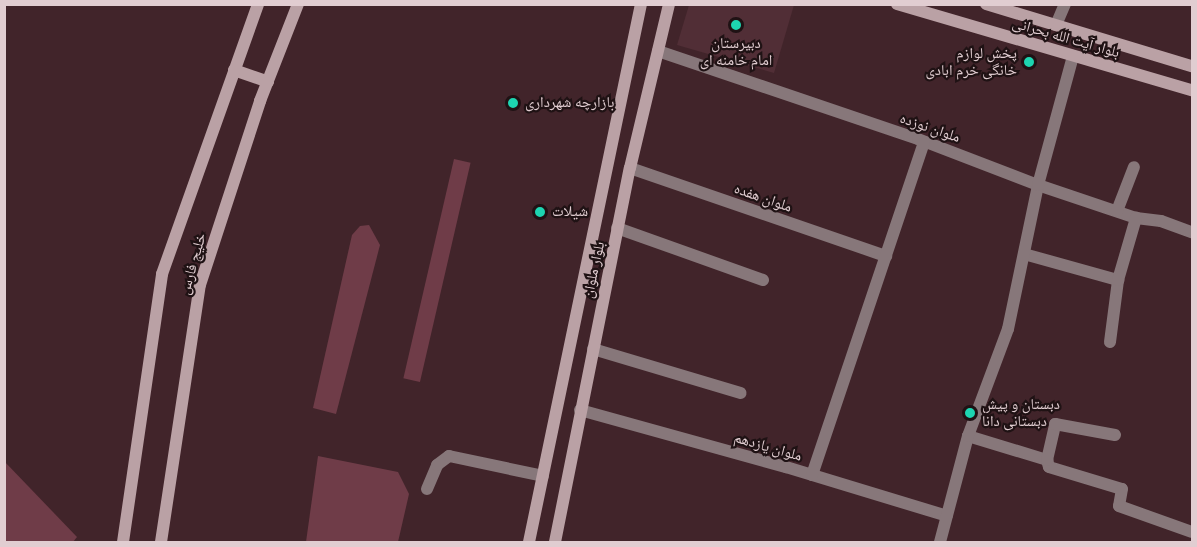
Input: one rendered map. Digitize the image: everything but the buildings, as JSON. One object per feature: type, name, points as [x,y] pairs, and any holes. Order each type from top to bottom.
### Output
[{"type":"main road","name":"خلیج فارس","points":[[123,543],[162,274],[258,4]]},
{"type":"main road","name":"خلیج فارس","points":[[161,543],[200,285],[268,82],[298,4]]},
{"type":"main road","name":"بلوار ملوان","points":[[529,543],[641,4]]},
{"type":"main road","name":"بلوار ملوان","points":[[555,543],[617,228],[669,4]]},
{"type":"main road","name":"بلوار آیت الله بحرانی","points":[[897,4],[1192,90]]},
{"type":"main road","name":"بلوار آیت الله بحرانی","points":[[986,4],[1192,66]]},
{"type":"main road","points":[[234,70],[268,82]]},
{"type":"main road","points":[[568,356],[590,362]]},
{"type":"street","points":[[1056,25],[1065,4]]},
{"type":"street","name":"ملوان نوزده","points":[[658,51],[924,142],[1038,185],[1136,218],[1161,221],[1192,232]]},
{"type":"street","points":[[940,543],[968,436],[1008,329],[1038,185],[1072,56]]},
{"type":"street","points":[[812,475],[924,142]]},
{"type":"street","points":[[1117,211],[1134,167]]},
{"type":"street","name":"ملوان هفده","points":[[630,168],[886,256]]},
{"type":"street","points":[[1110,342],[1118,280],[1136,218]]},
{"type":"street","points":[[617,228],[763,280]]},
{"type":"street","points":[[1024,254],[1118,280]]},
{"type":"street","points":[[593,349],[741,393]]},
{"type":"street","name":"ملوان یازدهم","points":[[580,410],[812,475],[947,516]]},
{"type":"street","points":[[1115,435],[1055,424],[1047,460],[1049,467],[1122,489],[1119,506],[1192,532]]},
{"type":"street","points":[[968,436],[1047,460]]},
{"type":"street","points":[[427,489],[437,465],[449,456],[543,476]]},
{"type":"shaded area","name":"دبیرستان امام خامنه ای","points":[[689,5],[794,5],[774,73],[677,45]]},
{"type":"shaded area","points":[[454,159],[471,163],[420,382],[403,378]]},
{"type":"shaded area","points":[[369,225],[380,245],[336,414],[313,408],[352,235],[360,226]]},
{"type":"shaded area","points":[[318,456],[398,472],[409,494],[398,542],[306,542]]},
{"type":"shaded area","points":[[4,461],[77,537],[73,542],[5,542]]},
{"type":"place","name":"دبیرستان امام خامنه ای","points":[[736,25]]},
{"type":"place","name":"پخش لوازم خانگی خرم ابادی","points":[[1029,62]]},
{"type":"place","name":"بازارچه شهرداری","points":[[513,103]]},
{"type":"place","name":"شیلات","points":[[540,212]]},
{"type":"place","name":"دبستان و پیش دبستانی دانا","points":[[970,413]]}]
